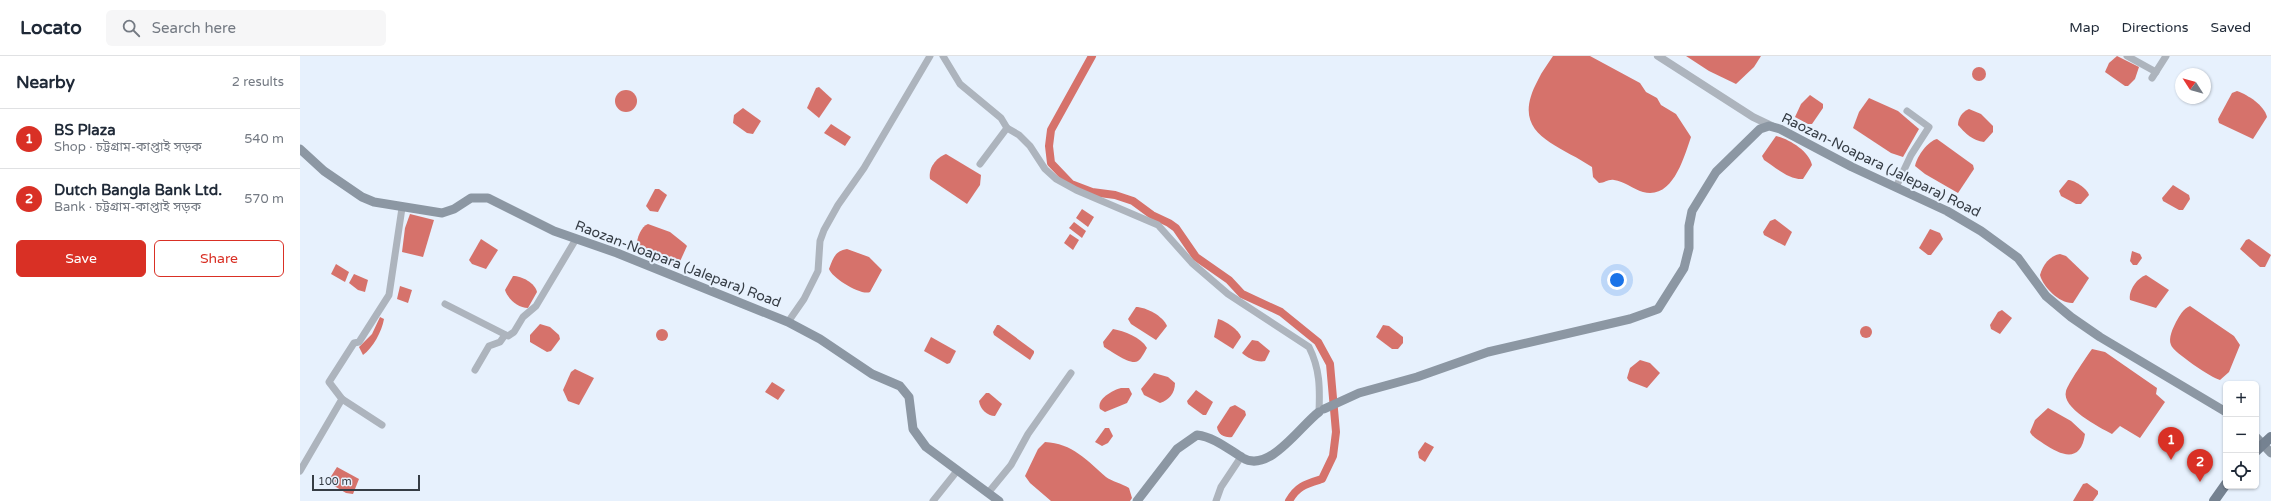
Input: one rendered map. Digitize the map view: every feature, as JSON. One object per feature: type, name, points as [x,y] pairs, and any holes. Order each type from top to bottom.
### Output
[{"type":"main road","name":"Raozan-Noapara (Jalepara) Road","points":[[1137,501],[1177,449],[1197,435],[1207,437],[1247,460],[1268,459],[1284,447],[1309,419],[1344,400],[1373,388],[1417,377],[1488,352],[1630,319],[1658,308],[1684,268],[1689,248],[1689,226],[1692,211],[1716,172],[1755,133],[1765,127],[1775,127],[1820,152],[1947,211],[1981,231],[2018,258],[2046,296],[2076,321],[2223,410]]},
{"type":"main road","name":"Raozan-Noapara (Jalepara) Road","points":[[300,149],[324,171],[362,197],[380,205],[442,213],[454,209],[472,198],[484,197],[554,231],[576,238],[788,322],[820,339],[872,374],[900,386],[909,397],[911,422],[918,437],[926,447],[999,501]]},
{"type":"main road","points":[[2259,443],[2271,437]]},
{"type":"main road","points":[[2259,445],[2271,453]]},
{"type":"main road","points":[[2214,501],[2223,488]]},
{"type":"street","points":[[788,322],[804,299],[818,270],[820,241],[824,230],[838,205],[864,168],[930,56]]},
{"type":"street","points":[[943,56],[960,84],[1001,118],[1007,128],[1019,135],[1030,146],[1045,169],[1056,179],[1076,190],[1158,225],[1192,263],[1228,294],[1309,347],[1316,360],[1320,380],[1322,411]]},
{"type":"street","points":[[2127,56],[2154,75],[2166,56]]},
{"type":"street","points":[[1662,57],[1753,117],[1775,127]]},
{"type":"street","points":[[1896,187],[1911,155],[1929,127],[1907,111]]},
{"type":"street","points":[[980,164],[1007,128]]},
{"type":"street","points":[[382,425],[342,399],[329,382],[354,343],[359,342],[389,295],[402,208]]},
{"type":"street","points":[[446,304],[508,336],[514,332],[523,316],[536,306],[576,238]]},
{"type":"street","points":[[475,370],[489,346],[500,342],[505,335]]},
{"type":"street","points":[[988,493],[1011,465],[1028,434],[1071,373]]},
{"type":"street","points":[[300,471],[324,426],[342,399]]},
{"type":"street","points":[[1216,501],[1221,487],[1241,457]]},
{"type":"street","points":[[933,501],[957,471]]},
{"type":"shaded area","points":[[1553,56],[1590,56],[1640,83],[1646,92],[1657,98],[1661,105],[1676,114],[1691,137],[1676,175],[1662,190],[1653,193],[1643,192],[1614,180],[1599,183],[1593,177],[1592,167],[1541,135],[1533,125],[1529,113],[1530,99],[1543,71]]},
{"type":"shaded area","points":[[1686,56],[1761,56],[1754,67],[1736,84],[1709,71]]},
{"type":"shaded area","points":[[2117,56],[2139,67],[2135,79],[2128,86],[2125,86],[2105,72],[2109,63]]},
{"type":"shaded area","points":[[1979,67],[1984,69],[1986,74],[1984,79],[1979,81],[1974,79],[1972,74],[1974,69]]},
{"type":"shaded area","points":[[819,87],[832,99],[819,118],[807,108],[816,88]]},
{"type":"shaded area","points":[[626,90],[634,93],[637,101],[634,109],[626,112],[618,109],[615,101],[618,93]]},
{"type":"shaded area","points":[[2237,91],[2255,101],[2263,108],[2267,117],[2253,139],[2219,123],[2218,119],[2232,93]]},
{"type":"shaded area","points":[[1810,95],[1823,104],[1823,108],[1812,124],[1808,124],[1795,117],[1801,104]]},
{"type":"shaded area","points":[[1869,98],[1898,111],[1919,129],[1903,157],[1891,153],[1853,128],[1859,112]]},
{"type":"shaded area","points":[[743,108],[761,121],[753,134],[747,133],[733,123],[734,115]]},
{"type":"shaded area","points":[[1969,109],[1981,114],[1993,126],[1993,132],[1984,142],[1966,134],[1958,125],[1961,116]]},
{"type":"shaded area","points":[[831,124],[851,137],[845,146],[824,133]]},
{"type":"shaded area","points":[[1776,136],[1798,146],[1807,155],[1812,165],[1803,179],[1798,179],[1787,175],[1764,160],[1762,156]]},
{"type":"shaded area","points":[[1937,139],[1973,165],[1974,169],[1958,193],[1925,174],[1915,166],[1923,150]]},
{"type":"shaded area","points":[[946,154],[981,175],[980,185],[967,204],[930,179],[930,171],[932,167],[939,158]]},
{"type":"shaded area","points":[[2068,180],[2074,181],[2088,192],[2089,195],[2081,204],[2076,204],[2061,196],[2059,191]]},
{"type":"shaded area","points":[[2173,185],[2189,195],[2190,199],[2183,210],[2179,210],[2163,201],[2162,198]]},
{"type":"shaded area","points":[[655,189],[659,189],[667,195],[658,212],[650,211],[646,206]]},
{"type":"shaded area","points":[[1082,209],[1094,217],[1088,227],[1076,218]]},
{"type":"shaded area","points":[[410,214],[434,220],[423,257],[402,252],[405,228]]},
{"type":"shaded area","points":[[1775,219],[1792,232],[1785,246],[1764,235],[1763,232],[1770,221]]},
{"type":"shaded area","points":[[1074,222],[1086,231],[1082,238],[1069,228]]},
{"type":"shaded area","points":[[648,224],[670,232],[687,246],[677,268],[660,263],[637,251],[640,231]]},
{"type":"shaded area","points":[[1930,229],[1940,233],[1943,239],[1931,255],[1928,255],[1919,248]]},
{"type":"shaded area","points":[[1070,234],[1079,240],[1073,250],[1064,243]]},
{"type":"shaded area","points":[[481,239],[498,250],[486,269],[472,264],[469,260]]},
{"type":"shaded area","points":[[2249,239],[2271,255],[2265,267],[2260,267],[2240,249],[2246,240]]},
{"type":"shaded area","points":[[847,249],[869,257],[882,270],[870,292],[866,293],[854,289],[831,273],[829,269],[833,258],[840,251]]},
{"type":"shaded area","points":[[2132,251],[2140,254],[2142,258],[2137,265],[2133,265],[2130,261]]},
{"type":"shaded area","points":[[2060,254],[2066,256],[2089,278],[2073,303],[2063,301],[2053,294],[2045,285],[2040,275],[2047,262],[2056,255]]},
{"type":"shaded area","points":[[336,264],[349,272],[345,282],[331,274]]},
{"type":"shaded area","points":[[354,274],[368,280],[365,292],[358,290],[349,283]]},
{"type":"shaded area","points":[[2146,275],[2169,290],[2156,308],[2130,300],[2130,293],[2134,285],[2139,279]]},
{"type":"shaded area","points":[[513,276],[520,277],[528,281],[536,289],[537,292],[528,308],[517,305],[506,293],[505,290]]},
{"type":"shaded area","points":[[400,286],[412,290],[408,303],[397,299]]},
{"type":"shaded area","points":[[2190,306],[2234,336],[2240,345],[2229,372],[2220,380],[2209,375],[2193,364],[2178,353],[2171,345],[2170,336],[2172,330],[2182,312]]},
{"type":"shaded area","points":[[1136,307],[1140,307],[1154,313],[1165,322],[1167,326],[1156,340],[1131,324],[1128,319]]},
{"type":"shaded area","points":[[2002,310],[2012,318],[2000,334],[1991,329],[1990,325],[1998,312]]},
{"type":"shaded area","points":[[380,317],[384,319],[379,334],[374,344],[363,355],[359,347],[372,334]]},
{"type":"shaded area","points":[[1218,319],[1232,326],[1240,334],[1241,337],[1233,349],[1214,337]]},
{"type":"shaded area","points":[[540,324],[550,327],[559,335],[560,339],[551,351],[547,352],[530,342],[530,335]]},
{"type":"shaded area","points":[[997,325],[1034,351],[1030,360],[994,335],[993,332]]},
{"type":"shaded area","points":[[1383,325],[1389,326],[1403,337],[1403,343],[1398,349],[1392,349],[1376,337]]},
{"type":"shaded area","points":[[1864,326],[1868,326],[1872,332],[1868,338],[1864,338],[1860,334],[1860,330]]},
{"type":"shaded area","points":[[662,329],[666,331],[668,335],[666,339],[662,341],[658,339],[656,335],[658,331]]},
{"type":"shaded area","points":[[1113,329],[1132,335],[1144,344],[1147,348],[1138,361],[1135,362],[1126,360],[1104,347],[1103,342]]},
{"type":"shaded area","points":[[931,337],[956,351],[950,363],[947,364],[924,351]]},
{"type":"shaded area","points":[[1252,340],[1258,341],[1270,351],[1265,361],[1253,360],[1242,353]]},
{"type":"shaded area","points":[[2092,349],[2105,352],[2157,388],[2156,394],[2165,402],[2140,438],[2120,426],[2112,434],[2082,416],[2069,404],[2066,397],[2067,388]]},
{"type":"shaded area","points":[[1640,360],[1650,363],[1660,373],[1647,388],[1629,381],[1627,378],[1630,368]]},
{"type":"shaded area","points":[[575,369],[594,378],[579,405],[568,401],[563,390],[571,372]]},
{"type":"shaded area","points":[[1154,373],[1168,377],[1175,383],[1171,396],[1160,403],[1144,395],[1141,389]]},
{"type":"shaded area","points":[[772,382],[785,390],[778,400],[765,392]]},
{"type":"shaded area","points":[[1121,388],[1129,388],[1132,394],[1127,403],[1105,412],[1100,409],[1099,405],[1103,398]]},
{"type":"shaded area","points":[[1196,390],[1213,402],[1206,415],[1203,415],[1188,404],[1187,401]]},
{"type":"shaded area","points":[[986,393],[989,393],[1002,404],[995,416],[992,416],[982,409],[980,404],[979,401]]},
{"type":"shaded area","points":[[1235,405],[1245,411],[1246,415],[1232,437],[1227,437],[1220,434],[1217,427],[1230,407]]},
{"type":"shaded area","points":[[2048,408],[2071,421],[2085,434],[2083,443],[2075,453],[2064,454],[2057,452],[2036,439],[2030,432],[2035,420]]},
{"type":"shaded area","points":[[1105,428],[1109,428],[1113,436],[1108,443],[1102,446],[1095,442]]},
{"type":"shaded area","points":[[1045,442],[1055,443],[1071,449],[1086,459],[1106,477],[1129,488],[1132,498],[1130,501],[1051,501],[1030,483],[1025,476],[1038,449]]},
{"type":"shaded area","points":[[1425,442],[1434,447],[1425,462],[1419,458],[1418,452]]},
{"type":"shaded area","points":[[337,467],[359,479],[353,494],[346,493],[331,484],[330,478]]},
{"type":"shaded area","points":[[2087,483],[2098,491],[2098,494],[2093,501],[2073,501],[2083,484]]},
{"type":"waterway","points":[[1092,56],[1051,130],[1049,146],[1051,163],[1071,184],[1092,192],[1115,195],[1133,201],[1152,215],[1176,228],[1196,257],[1229,280],[1242,294],[1281,312],[1318,342],[1330,364],[1336,432],[1333,456],[1322,479],[1302,486],[1295,492],[1289,501]]},
{"type":"place","name":"BS Plaza","points":[[2171,460]]},
{"type":"place","name":"Dutch Bangla Bank Ltd.","points":[[2200,482]]}]
